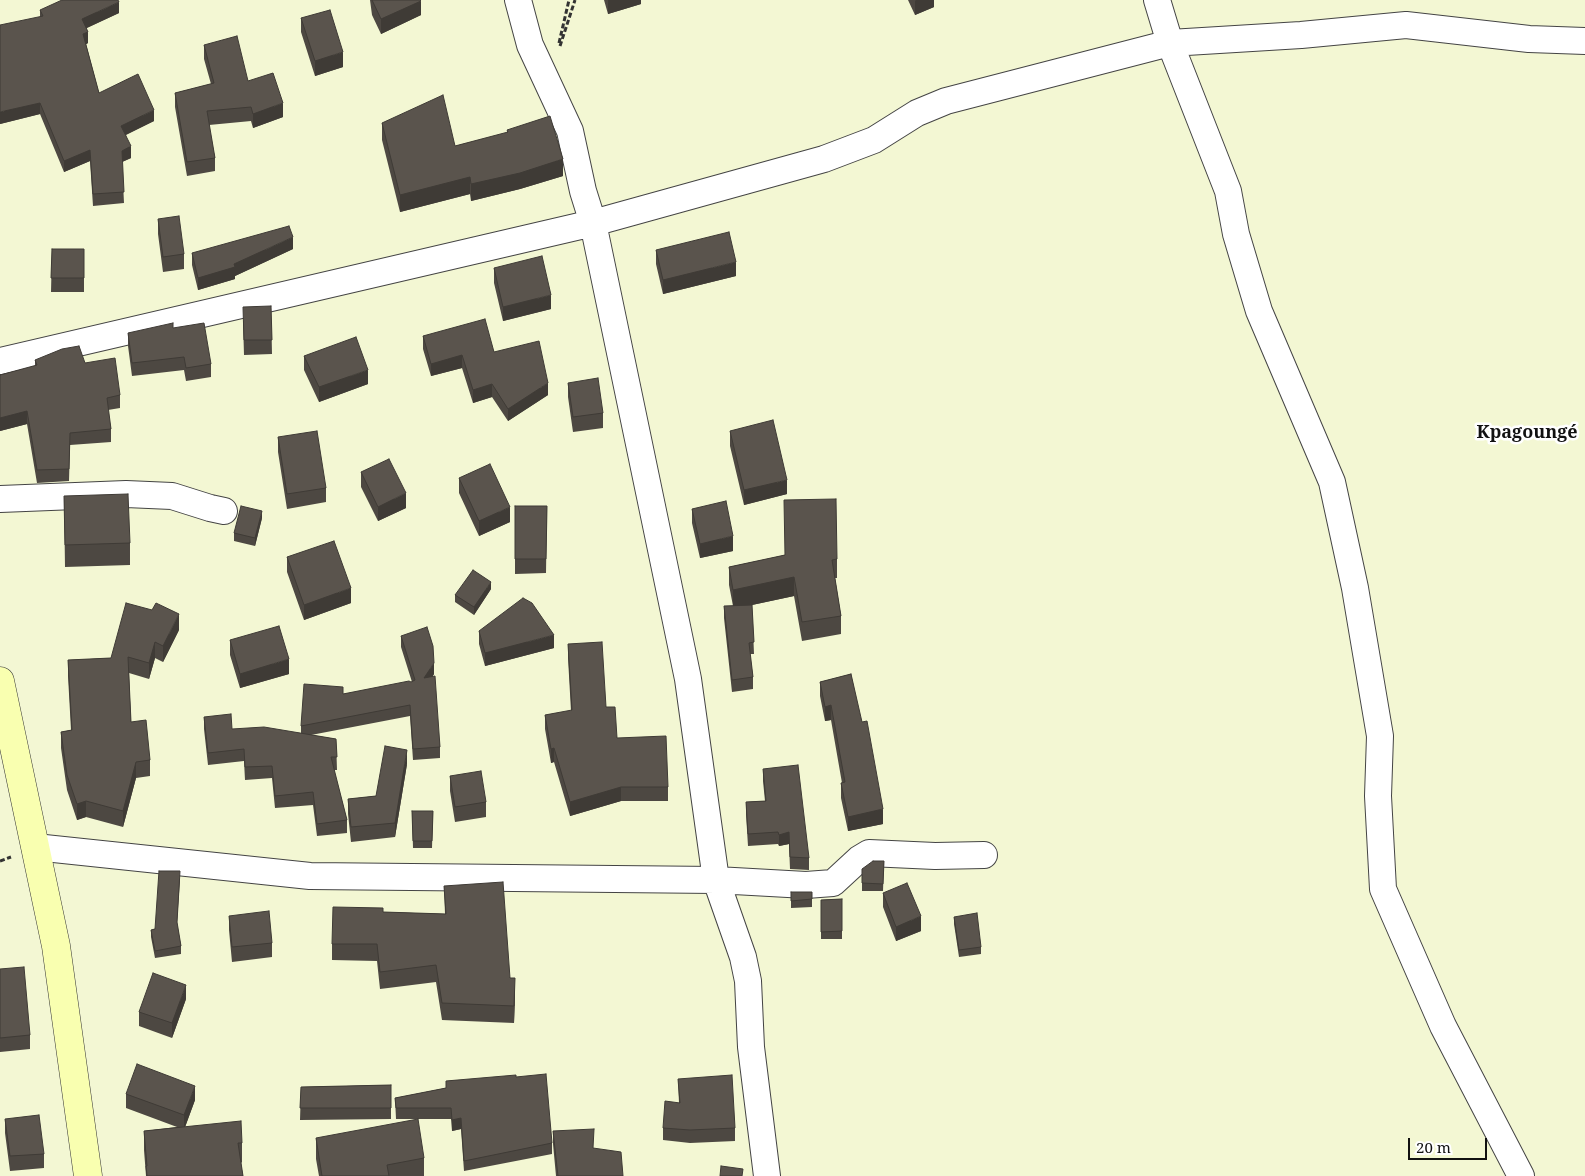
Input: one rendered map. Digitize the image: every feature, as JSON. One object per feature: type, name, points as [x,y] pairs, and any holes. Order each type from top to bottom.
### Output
[{"type":"street","points":[[518,0],[530,45],[570,131],[583,191],[593,223],[688,679],[716,880],[743,957],[748,981],[751,1047],[767,1176]]},
{"type":"street","points":[[1157,0],[1170,43],[1228,191],[1236,234],[1259,311],[1332,482],[1355,588],[1380,736],[1378,796],[1383,889],[1443,1026],[1521,1176]]},
{"type":"street","points":[[0,361],[593,223],[824,159],[874,140],[917,113],[946,101],[1170,43],[1301,35],[1406,25],[1529,39],[1585,41]]},
{"type":"street","points":[[0,499],[126,494],[172,496],[224,511]]},
{"type":"street","points":[[0,682],[56,946],[88,1176]]},
{"type":"street","points":[[34,847],[310,876],[452,879],[716,880],[806,885],[833,883],[859,859],[869,853],[935,856],[984,855]]},
{"type":"path","points":[[548,85],[575,0]]},
{"type":"green space","points":[[0,0],[1585,0],[1585,1176],[0,1176]]},
{"type":"building","points":[[62,0],[118,0],[119,2],[82,19],[88,32],[83,34],[99,93],[138,74],[154,110],[121,126],[131,146],[122,151],[124,192],[93,194],[90,150],[64,161],[40,103],[0,112],[0,25],[43,16],[40,10]]},
{"type":"building","points":[[372,0],[420,0],[421,1],[381,19]]},
{"type":"building","points":[[330,10],[343,52],[315,61],[301,18]]},
{"type":"building","points":[[237,36],[248,81],[273,73],[283,103],[253,114],[251,107],[207,111],[215,158],[187,162],[175,93],[214,83],[204,45]]},
{"type":"building","points":[[443,95],[455,146],[508,132],[507,130],[550,116],[563,159],[520,173],[471,184],[470,177],[400,195],[382,123]]},
{"type":"building","points":[[179,216],[184,254],[163,257],[158,219]]},
{"type":"building","points":[[289,226],[293,237],[234,264],[235,267],[198,278],[192,253]]},
{"type":"building","points":[[729,232],[736,262],[663,280],[656,250]]},
{"type":"building","points":[[52,249],[84,249],[84,278],[51,278]]},
{"type":"building","points":[[542,256],[551,295],[503,307],[494,268]]},
{"type":"building","points":[[271,306],[272,340],[244,340],[243,307]]},
{"type":"building","points":[[485,319],[494,352],[539,341],[548,383],[508,409],[492,384],[473,390],[462,355],[431,364],[423,336]]},
{"type":"building","points":[[173,323],[173,328],[204,323],[211,364],[186,368],[184,357],[132,363],[128,333]]},
{"type":"building","points":[[356,337],[368,370],[319,387],[304,356]]},
{"type":"building","points":[[79,346],[85,363],[115,358],[120,395],[107,398],[111,429],[70,433],[69,469],[37,470],[27,411],[0,418],[0,375],[37,365],[35,360],[62,349]]},
{"type":"building","points":[[598,378],[603,413],[573,417],[568,383]]},
{"type":"building","points":[[773,420],[787,480],[744,490],[730,431]]},
{"type":"building","points":[[317,431],[326,488],[287,494],[278,437]]},
{"type":"building","points":[[389,459],[406,493],[378,507],[361,472]]},
{"type":"building","points":[[490,464],[510,507],[479,521],[459,478]]},
{"type":"building","points":[[128,494],[130,543],[65,545],[64,496]]},
{"type":"building","points":[[836,499],[837,559],[832,560],[841,616],[802,622],[794,577],[733,590],[729,567],[785,555],[784,500]]},
{"type":"building","points":[[726,501],[733,536],[700,544],[692,509]]},
{"type":"building","points":[[241,506],[262,511],[255,538],[234,533]]},
{"type":"building","points":[[515,506],[547,506],[546,559],[515,559]]},
{"type":"building","points":[[334,541],[351,588],[304,605],[287,557]]},
{"type":"building","points":[[473,570],[491,582],[474,607],[455,595]]},
{"type":"building","points":[[523,598],[532,603],[554,635],[485,653],[479,631]]},
{"type":"building","points":[[126,603],[152,610],[156,603],[179,614],[163,646],[155,642],[149,663],[128,657],[131,722],[146,720],[150,760],[136,762],[123,811],[86,801],[77,804],[67,775],[61,732],[72,730],[68,660],[111,658]]},
{"type":"building","points":[[752,605],[754,642],[749,643],[753,677],[732,680],[724,606]]},
{"type":"building","points":[[279,626],[289,659],[240,674],[230,640]]},
{"type":"building","points":[[427,627],[433,646],[434,663],[424,678],[435,676],[440,747],[413,749],[410,705],[301,726],[304,684],[343,687],[343,694],[415,680],[401,636]]},
{"type":"building","points":[[602,642],[606,707],[615,707],[617,738],[666,736],[668,787],[621,787],[570,802],[554,748],[551,749],[545,715],[572,710],[568,644]]},
{"type":"building","points":[[851,674],[862,722],[867,721],[883,809],[848,817],[841,783],[845,782],[831,705],[825,707],[820,682]]},
{"type":"building","points":[[231,714],[232,729],[264,727],[336,739],[337,757],[331,757],[347,820],[317,824],[313,792],[275,796],[272,766],[245,767],[244,749],[208,753],[204,717]]},
{"type":"building","points":[[385,746],[407,750],[395,823],[351,827],[348,799],[376,796]]},
{"type":"building","points":[[798,765],[809,858],[790,857],[789,832],[779,835],[778,832],[748,834],[746,802],[766,801],[763,769]]},
{"type":"building","points":[[481,771],[486,802],[455,807],[450,776]]},
{"type":"building","points":[[412,811],[433,811],[432,841],[413,841]]},
{"type":"building","points":[[873,861],[884,861],[883,884],[862,883],[862,869]]},
{"type":"building","points":[[159,871],[180,871],[177,922],[181,946],[155,951],[151,930],[155,929]]},
{"type":"building","points":[[503,882],[510,978],[515,978],[514,1006],[442,1003],[436,965],[380,972],[377,944],[332,944],[333,907],[383,908],[383,912],[446,914],[444,886]]},
{"type":"building","points":[[907,883],[921,916],[896,927],[883,893]]},
{"type":"building","points":[[791,892],[812,892],[812,899],[791,901]]},
{"type":"building","points":[[842,899],[842,931],[821,932],[821,900]]},
{"type":"building","points":[[269,911],[272,943],[232,947],[229,916]]},
{"type":"building","points":[[977,913],[981,947],[959,950],[954,917]]},
{"type":"building","points":[[24,967],[30,1035],[0,1038],[0,969]]},
{"type":"building","points":[[153,973],[186,985],[172,1023],[139,1012]]},
{"type":"building","points":[[137,1064],[195,1086],[184,1115],[126,1094]]},
{"type":"building","points":[[546,1074],[552,1143],[464,1161],[461,1118],[452,1120],[451,1108],[396,1108],[395,1098],[446,1088],[446,1081]]},
{"type":"building","points":[[732,1075],[735,1128],[690,1130],[663,1128],[665,1101],[680,1103],[678,1079]]},
{"type":"building","points":[[391,1085],[391,1108],[300,1108],[301,1087]]},
{"type":"building","points":[[39,1115],[44,1154],[10,1156],[5,1119]]},
{"type":"building","points":[[418,1119],[424,1158],[387,1165],[389,1176],[322,1176],[316,1138]]},
{"type":"building","points":[[241,1121],[242,1143],[238,1143],[243,1176],[147,1176],[144,1131]]},
{"type":"building","points":[[594,1129],[593,1148],[621,1152],[623,1176],[558,1176],[553,1131]]},
{"type":"building","points":[[721,1166],[743,1169],[742,1176],[720,1176]]},
{"type":"district","name":"Kpagoungé","points":[[1527,433]]}]
